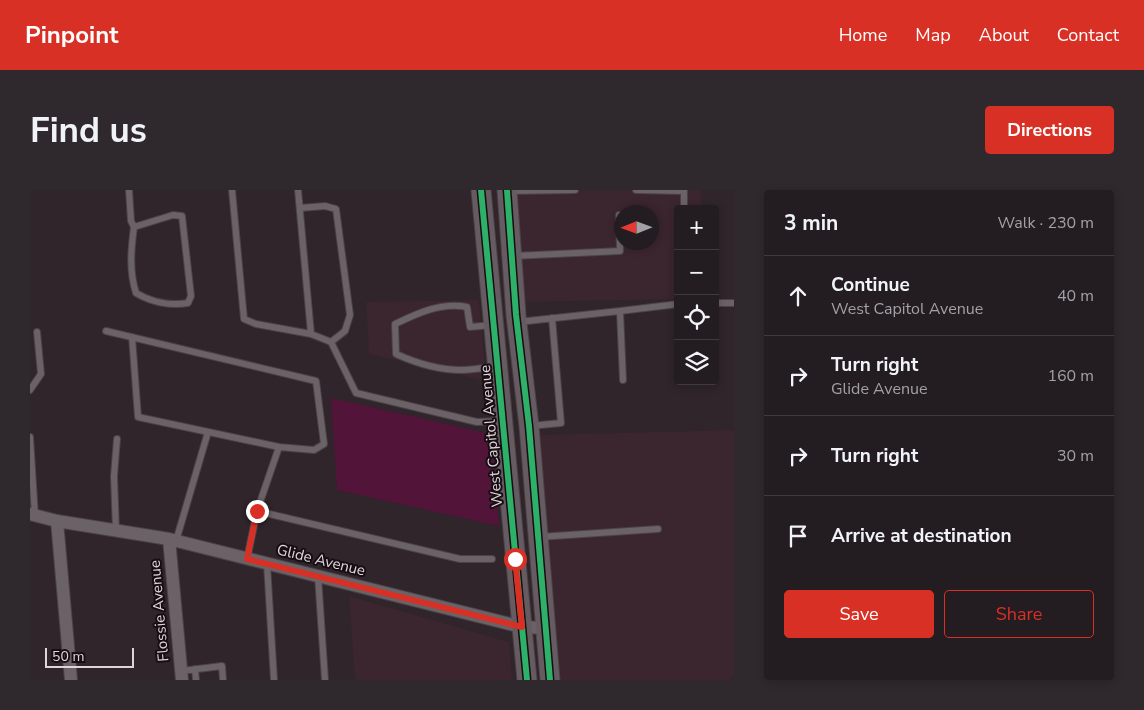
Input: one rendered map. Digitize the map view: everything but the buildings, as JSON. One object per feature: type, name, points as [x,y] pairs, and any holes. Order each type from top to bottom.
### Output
[{"type":"main road","name":"West Capitol Avenue","points":[[481,190],[527,680]]},
{"type":"main road","points":[[507,191],[517,322],[529,426],[550,680]]},
{"type":"main road","points":[[484,222],[493,230],[496,241],[500,295],[508,312],[517,322]]},
{"type":"main road","points":[[494,325],[504,335],[509,367],[517,381],[525,389]]},
{"type":"street","name":"Glide Avenue","points":[[33,515],[57,521],[172,540],[522,627],[545,628]]},
{"type":"street","points":[[57,521],[71,680]]},
{"type":"street","name":"Flossie Avenue","points":[[172,540],[181,676]]},
{"type":"lane","points":[[129,190],[131,221],[134,227],[131,246],[132,279],[136,293],[148,300],[178,305],[188,303],[191,296],[182,216],[173,215],[134,227]]},
{"type":"lane","points":[[232,190],[244,319],[256,324],[311,334],[331,342],[356,393],[477,422],[502,421]]},
{"type":"lane","points":[[298,190],[311,334]]},
{"type":"lane","points":[[507,191],[575,190]]},
{"type":"lane","points":[[636,190],[684,191],[684,205]]},
{"type":"lane","points":[[300,208],[325,206],[336,209],[350,315],[345,331],[331,342]]},
{"type":"lane","points":[[512,256],[620,250]]},
{"type":"lane","points":[[719,303],[734,303]]},
{"type":"lane","points":[[517,322],[674,304]]},
{"type":"lane","points":[[494,325],[470,327],[467,307],[429,309],[395,324],[396,354],[435,367],[460,370],[497,366]]},
{"type":"lane","points":[[620,311],[623,380]]},
{"type":"lane","points":[[529,426],[561,423],[552,318]]},
{"type":"lane","points":[[106,331],[132,337],[316,381],[324,444],[314,450],[279,447],[138,417],[132,337]]},
{"type":"lane","points":[[30,390],[41,374],[37,332]]},
{"type":"lane","points":[[172,540],[208,432]]},
{"type":"lane","points":[[30,437],[33,515]]},
{"type":"lane","points":[[116,531],[114,476],[117,439]]},
{"type":"lane","points":[[247,559],[257,511],[279,447]]},
{"type":"lane","points":[[257,511],[460,560],[492,559]]},
{"type":"lane","points":[[538,537],[658,529]]},
{"type":"lane","points":[[267,564],[274,680]]},
{"type":"lane","points":[[318,576],[325,680]]},
{"type":"lane","points":[[181,676],[195,670],[222,666],[223,680]]},
{"type":"lane","points":[[195,670],[196,680]]},
{"type":"shaded area","points":[[516,190],[701,190],[701,205],[674,205],[674,299],[524,302]]},
{"type":"shaded area","points":[[479,300],[486,381],[369,354],[366,302]]},
{"type":"shaded area","points":[[331,398],[491,434],[499,526],[337,490]]},
{"type":"shaded area","points":[[734,430],[734,680],[558,680],[539,435]]},
{"type":"shaded area","points":[[349,596],[509,642],[512,680],[355,680]]},
{"type":"cycle path","points":[[481,190],[527,680]]},
{"type":"cycle path","points":[[507,190],[516,315],[529,426],[550,680]]},
{"type":"route","points":[[257,511],[247,559],[522,627],[515,559]]}]
